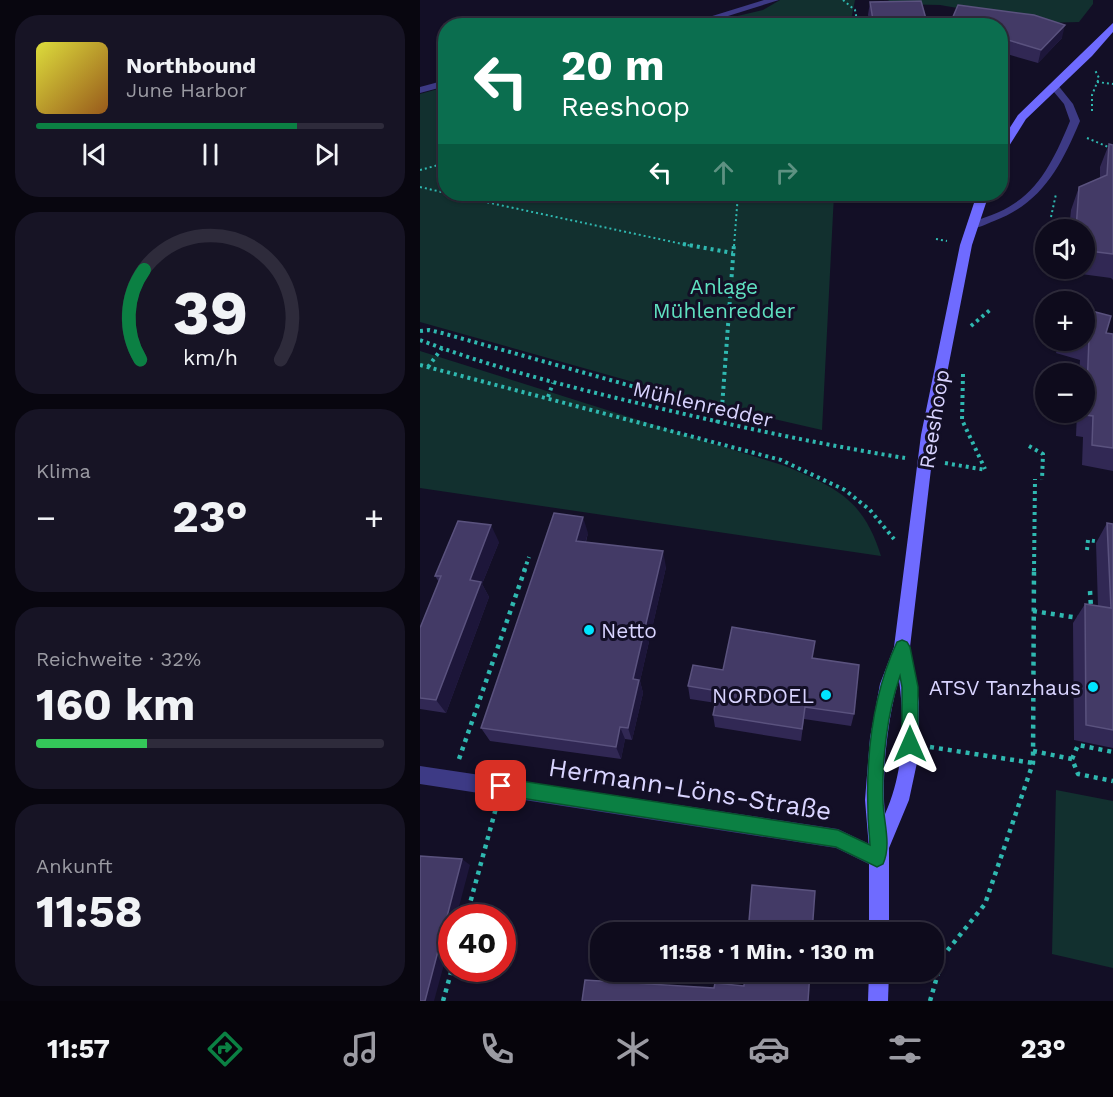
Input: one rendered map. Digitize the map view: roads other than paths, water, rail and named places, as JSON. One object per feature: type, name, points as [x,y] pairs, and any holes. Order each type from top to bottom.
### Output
[{"type":"street","points":[[712,18],[774,0]]},
{"type":"street","points":[[1008,139],[1022,117],[1089,54],[1113,26]]},
{"type":"street","points":[[420,90],[438,86]]},
{"type":"street","name":"Reeshoop","points":[[879,922],[878,853],[874,800],[879,738],[889,684],[902,647],[928,435],[971,226],[980,201]]},
{"type":"street","name":"Reeshoop","points":[[878,853],[902,794],[910,744],[910,687],[902,647]]},
{"type":"street","name":"Hermann-Löns-Straße","points":[[420,775],[838,838],[878,853]]},
{"type":"street","points":[[878,1001],[879,982]]},
{"type":"lane","points":[[971,226],[1010,210],[1025,201],[1038,188],[1075,121],[1068,104],[1054,86]]},
{"type":"place","name":"Netto","points":[[589,630]]},
{"type":"place","name":"ATSV Tanzhaus","points":[[1093,687]]},
{"type":"place","name":"NORDOEL","points":[[826,695]]},
{"type":"park label","name":"Anlage Mühlenredder","points":[[724,298]]}]
